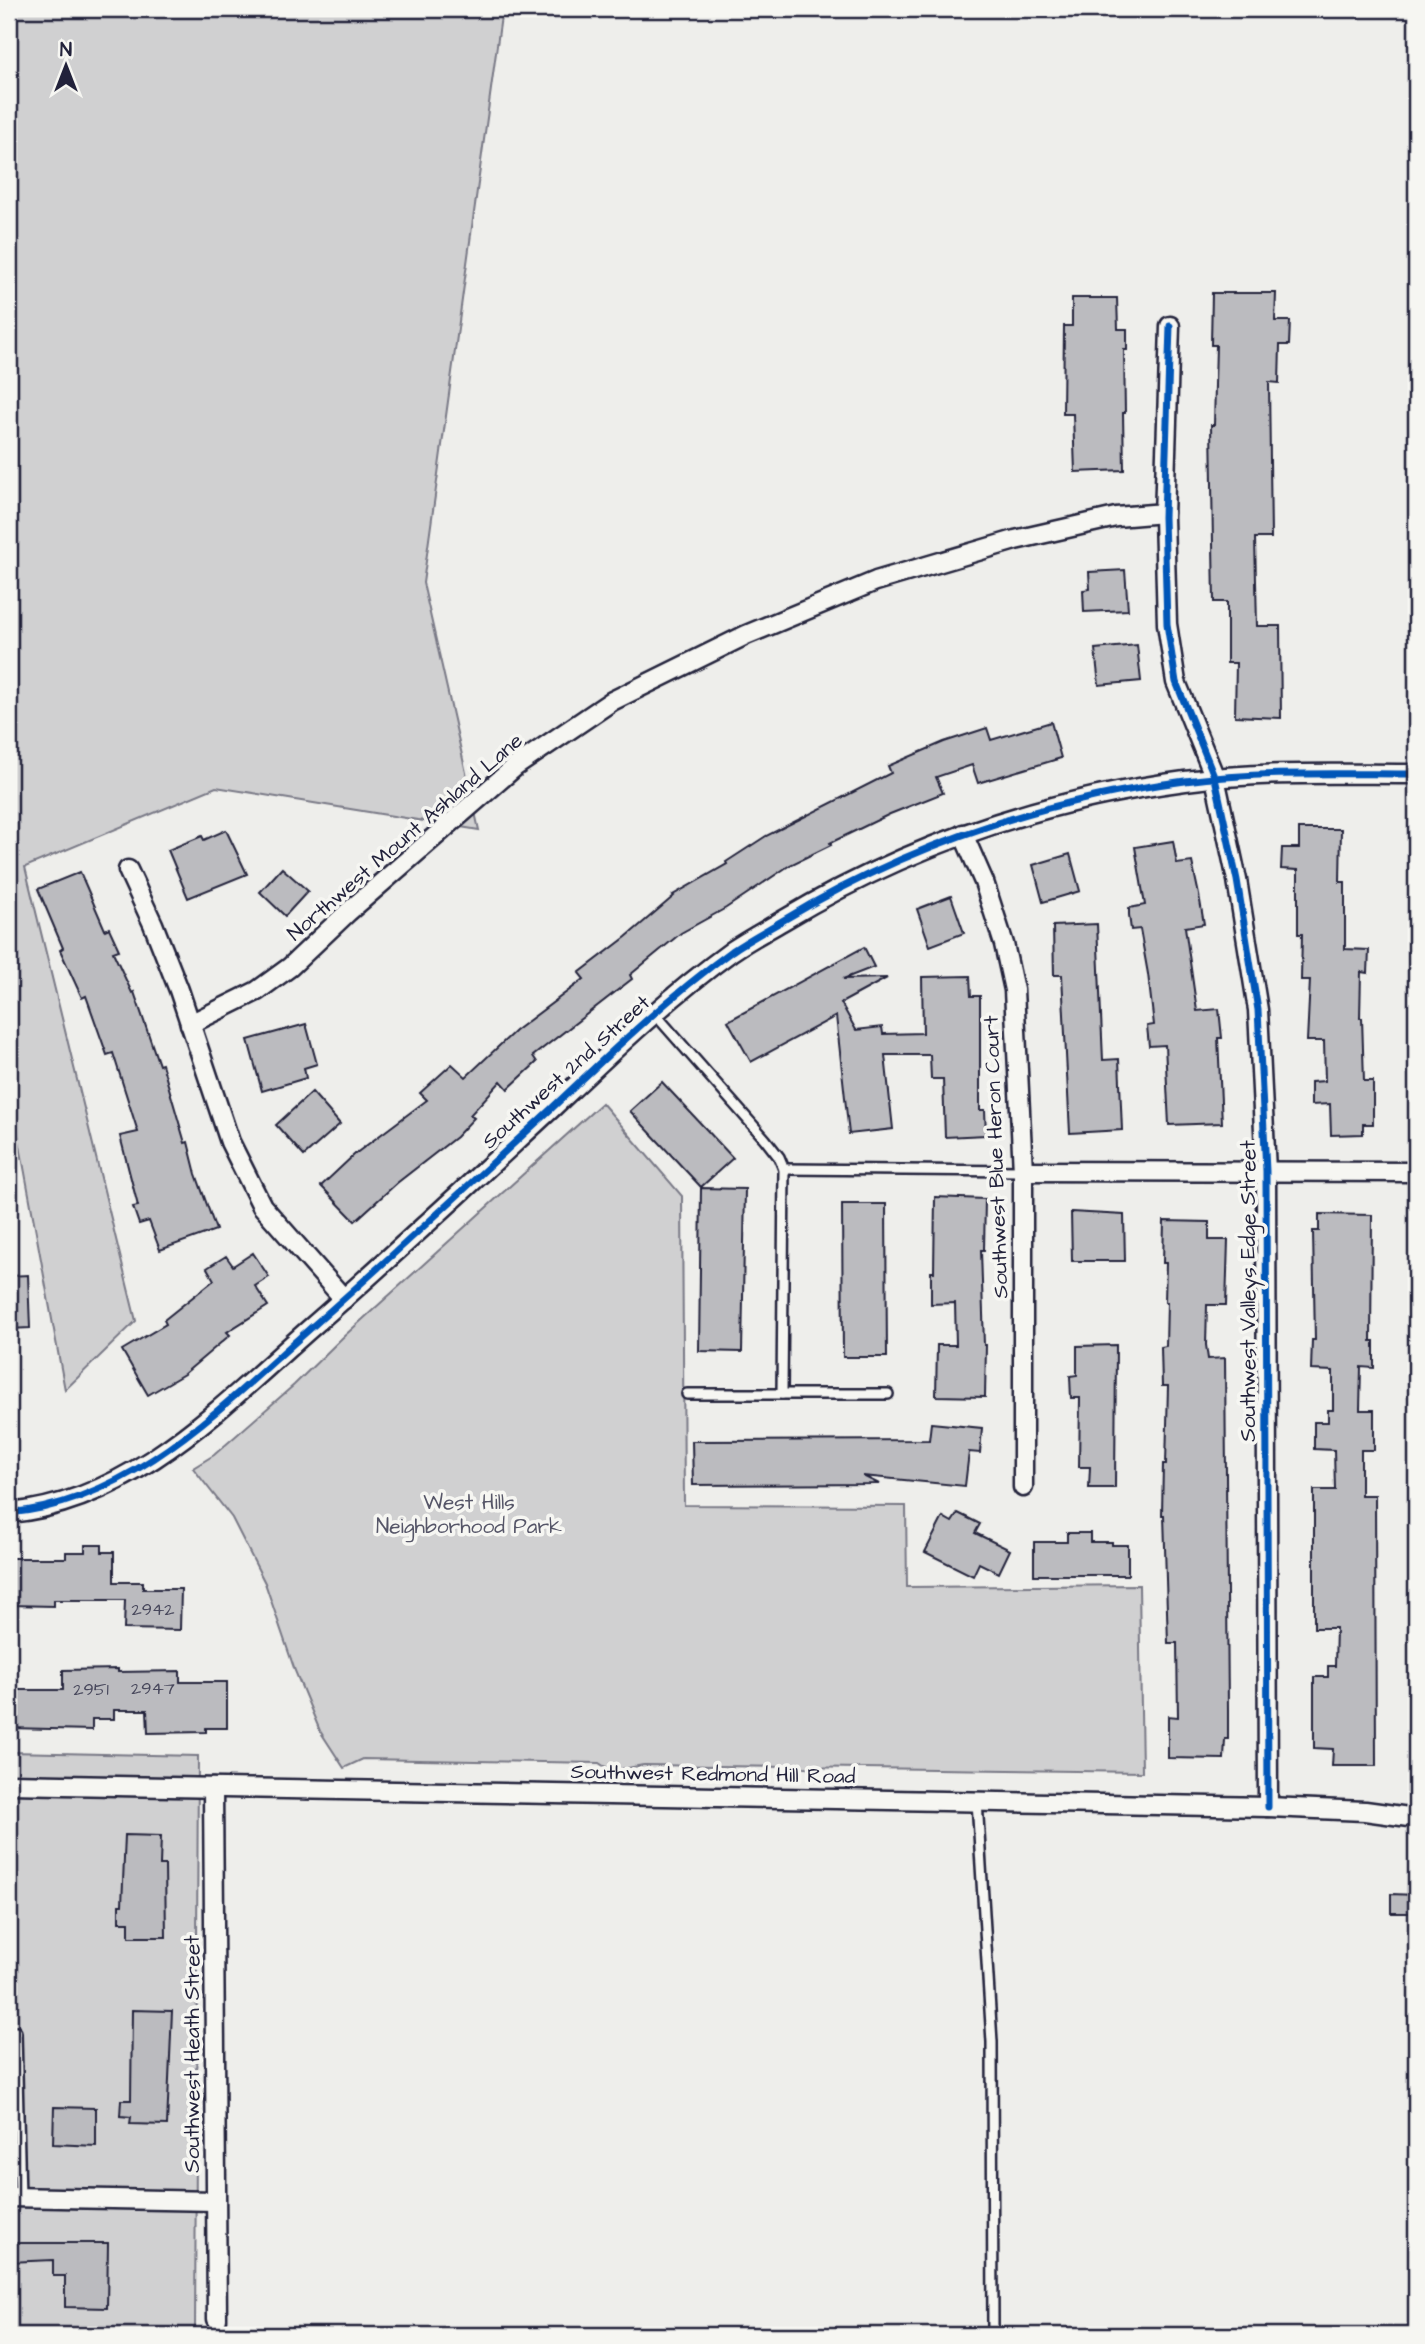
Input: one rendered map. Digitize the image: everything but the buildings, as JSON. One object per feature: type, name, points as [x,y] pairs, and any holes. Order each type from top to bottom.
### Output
[{"type":"street","name":"Southwest Valleys Edge Street","points":[[1170,326],[1164,513],[1167,624],[1176,682],[1215,778],[1237,880],[1258,1010],[1266,1171],[1268,1807]]},
{"type":"street","name":"Northwest Mount Ashland Lane","points":[[190,1024],[257,991],[290,967],[348,912],[516,766],[612,701],[746,635],[876,581],[1015,540],[1116,517],[1164,513]]},
{"type":"street","name":"Southwest 2nd Street","points":[[9,1513],[30,1511],[84,1495],[132,1473],[165,1453],[344,1299],[655,1014],[733,951],[825,895],[927,847],[1000,821],[1088,799],[1183,781],[1215,778],[1297,774],[1416,775]]},
{"type":"street","name":"Southwest Blue Heron Court","points":[[963,834],[984,882],[1000,932],[1013,990],[1023,1171],[1023,1487]]},
{"type":"street","points":[[128,870],[153,923],[230,1142],[262,1206],[344,1299]]},
{"type":"street","points":[[1023,1171],[1416,1172]]},
{"type":"street","name":"Southwest Redmond Hill Road","points":[[9,1784],[1268,1807],[1365,1811],[1416,1818]]},
{"type":"street","name":"Southwest Heath Street","points":[[213,1788],[217,2319]]},
{"type":"street","points":[[14,2197],[215,2201]]},
{"type":"lane","points":[[655,1014],[765,1139],[779,1157],[784,1170],[782,1394]]},
{"type":"lane","points":[[784,1170],[1023,1171]]},
{"type":"lane","points":[[687,1394],[888,1394]]},
{"type":"lane","points":[[977,1801],[992,2042],[993,2335]]},
{"type":"lane","points":[[14,2197],[16,2032]]},
{"type":"green space","points":[[9,9],[502,9],[423,583],[479,830],[216,787],[25,867],[136,1321],[65,1390],[9,1086]]},
{"type":"green space","name":"West Hills Neighborhood Park","points":[[602,1103],[682,1196],[684,1505],[906,1506],[907,1587],[1139,1585],[1142,1772],[644,1765],[615,1769],[599,1763],[363,1759],[344,1768],[320,1731],[295,1671],[265,1583],[232,1518],[193,1468],[214,1455],[294,1385],[342,1338]]},
{"type":"green space","points":[[9,1752],[198,1756],[195,2335],[9,2335]]},
{"type":"cycle path","points":[[1170,326],[1164,517],[1167,624],[1176,682],[1215,778],[1237,880],[1258,1010],[1266,1171],[1268,1807]]},
{"type":"cycle path","points":[[9,1513],[54,1505],[96,1490],[136,1470],[174,1445],[245,1387],[343,1299],[661,1007],[738,947],[829,895],[926,849],[976,830],[1079,800],[1132,789],[1242,776],[1416,774]]}]
